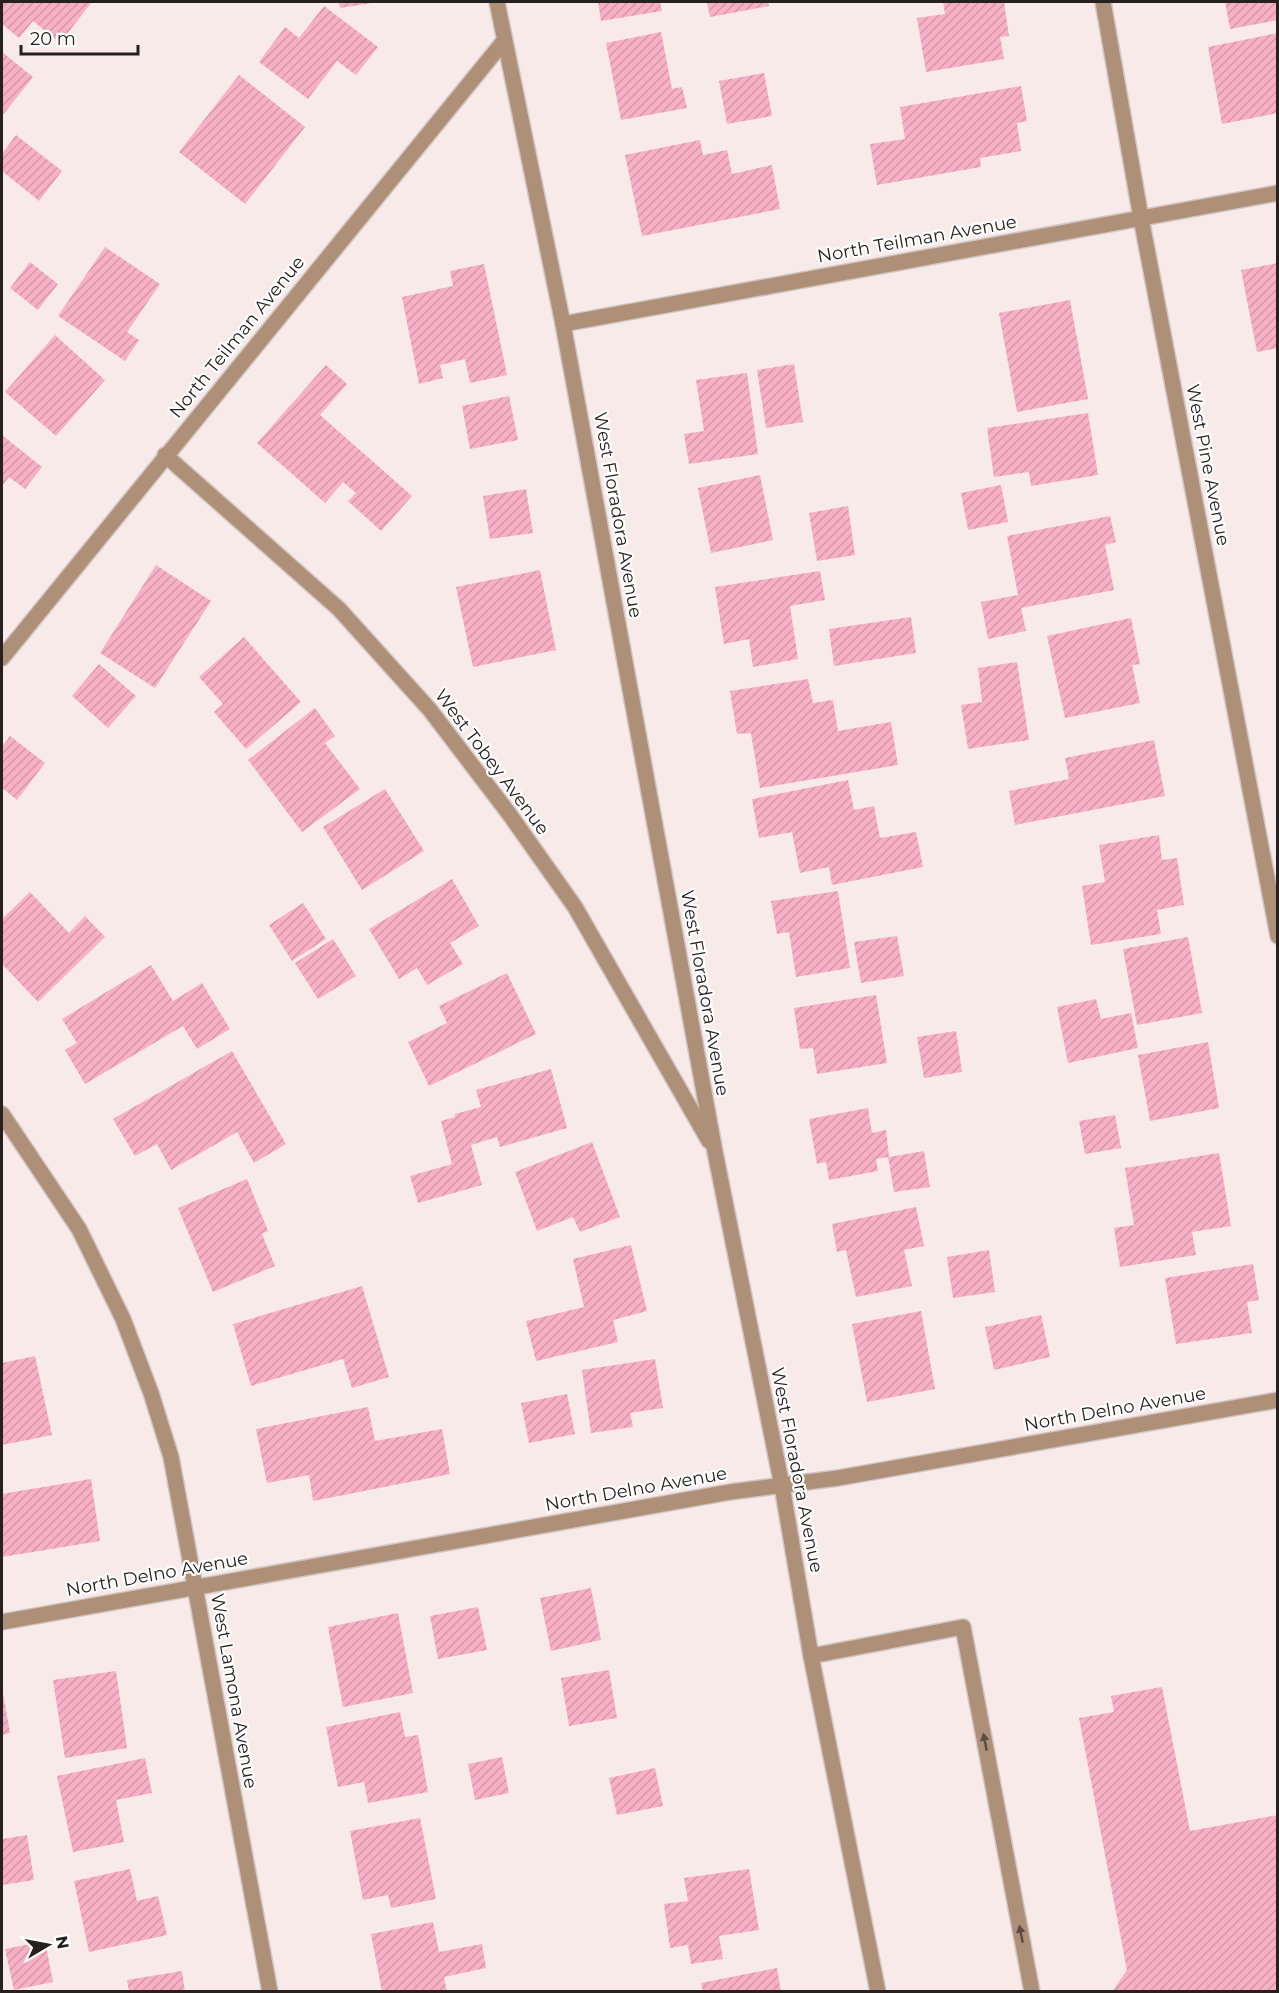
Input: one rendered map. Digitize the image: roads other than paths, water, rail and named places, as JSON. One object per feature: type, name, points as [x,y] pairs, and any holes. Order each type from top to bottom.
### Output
[{"type":"street","name":"West Floradora Avenue","points":[[496,2],[563,324],[715,1152],[782,1486],[811,1656],[878,1992]]},
{"type":"street","name":"West Pine Avenue","points":[[1103,2],[1141,218],[1278,936]]},
{"type":"street","name":"North Teilman Avenue","points":[[2,658],[504,41]]},
{"type":"street","name":"North Teilman Avenue","points":[[563,324],[1278,194]]},
{"type":"street","name":"West Tobey Avenue","points":[[165,455],[339,609],[430,710],[510,815],[575,907],[715,1152]]},
{"type":"street","name":"West Lamona Avenue","points":[[2,1114],[79,1229],[123,1319],[151,1393],[171,1457],[270,1992]]},
{"type":"street","name":"North Delno Avenue","points":[[2,1622],[718,1494],[838,1478],[1278,1400]]},
{"type":"street","points":[[811,1656],[963,1627],[1032,1992]]}]
